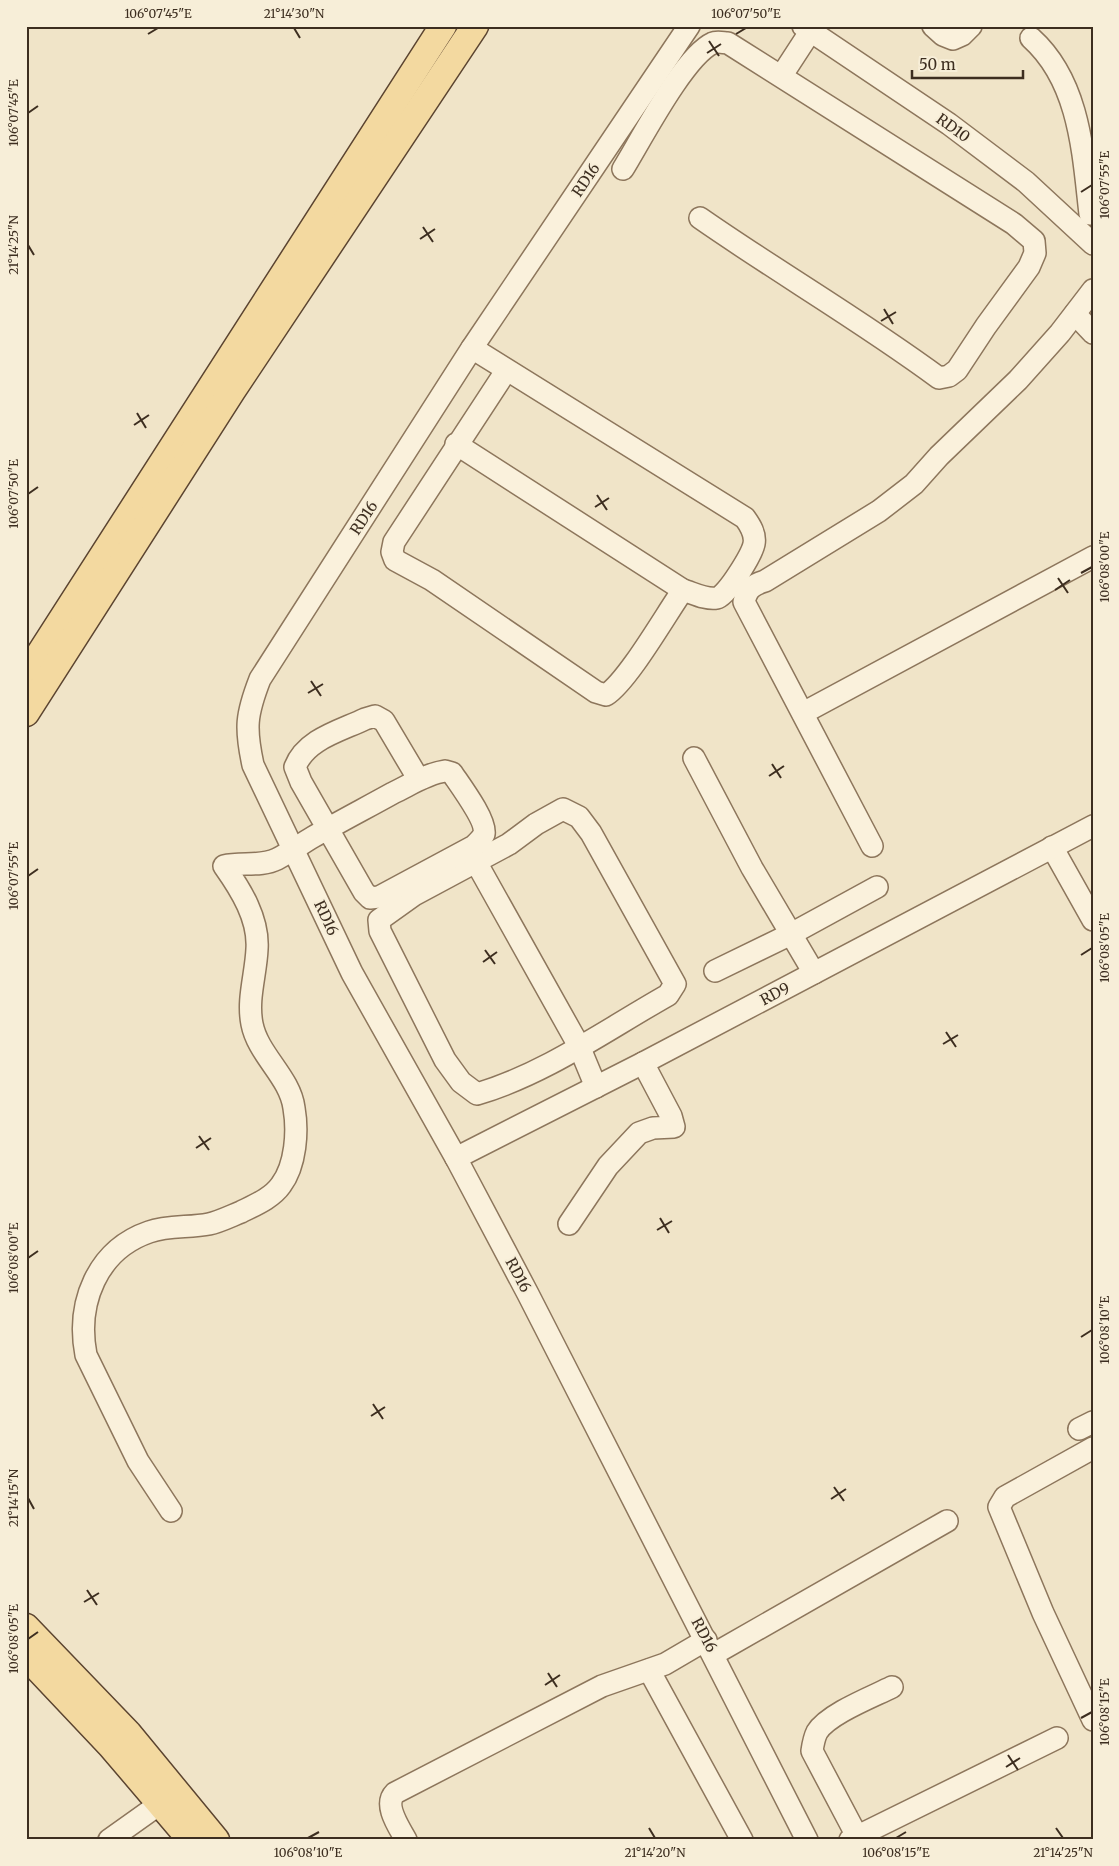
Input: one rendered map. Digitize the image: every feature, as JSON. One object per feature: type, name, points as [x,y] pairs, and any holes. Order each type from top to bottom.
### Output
[{"type":"main road","points":[[26,675],[443,26]]},
{"type":"main road","points":[[26,713],[238,382],[475,26]]},
{"type":"main road","points":[[26,1627],[128,1733],[216,1840]]},
{"type":"main road","points":[[26,1656],[93,1725],[191,1840]]},
{"type":"street","name":"RD16","points":[[690,26],[472,348],[260,679],[248,708],[247,735],[253,765],[352,973],[456,1158],[710,1647],[807,1840]]},
{"type":"street","points":[[933,26],[943,35],[952,39],[962,36],[971,26]]},
{"type":"street","points":[[782,75],[806,29]]},
{"type":"street","name":"RD10","points":[[806,29],[949,124],[1026,182],[1085,217],[1093,244]]},
{"type":"street","points":[[1031,38],[1042,48],[1065,86],[1075,111],[1085,217]]},
{"type":"street","points":[[623,169],[684,72],[697,56],[714,43],[728,43],[782,75],[1026,232],[1034,241],[1035,253],[1029,267],[957,370],[949,376],[939,378],[904,352],[700,218]]},
{"type":"street","points":[[872,846],[744,602],[746,592],[754,584],[765,581],[880,511],[914,484],[1018,380],[1093,290]]},
{"type":"street","points":[[1074,314],[1093,333]]},
{"type":"street","points":[[456,444],[683,590],[710,598],[719,598],[728,591],[755,543],[752,528],[745,518],[506,371],[472,348]]},
{"type":"street","points":[[506,371],[456,444],[394,542],[392,552],[395,560],[432,580],[596,692],[606,695],[613,690],[683,590]]},
{"type":"street","points":[[803,713],[1093,557]]},
{"type":"street","points":[[171,1511],[138,1461],[86,1355],[82,1337],[85,1308],[90,1286],[102,1266],[122,1246],[151,1231],[210,1224],[261,1203],[281,1186],[290,1169],[295,1140],[294,1107],[288,1090],[254,1038],[250,1015],[258,948],[251,912],[239,887],[224,866],[238,863],[263,864],[276,859],[329,828],[419,780],[445,771],[452,773],[484,829],[483,836],[474,846],[379,897],[370,898],[364,892],[329,828],[301,782],[296,767],[299,757],[309,746],[365,718],[375,716],[384,721],[419,780]]},
{"type":"street","points":[[694,758],[752,868],[814,973]]},
{"type":"street","points":[[563,809],[579,817],[591,833],[666,965],[675,984],[668,995],[534,1072],[499,1088],[476,1094],[461,1082],[446,1060],[380,931],[379,920],[414,895],[476,862],[563,809]]},
{"type":"street","name":"RD9","points":[[456,1158],[643,1064],[1093,826]]},
{"type":"street","points":[[1052,847],[1093,920]]},
{"type":"street","points":[[476,862],[579,1046],[596,1088]]},
{"type":"street","points":[[715,971],[791,934],[877,887]]},
{"type":"street","points":[[569,1224],[608,1166],[639,1133],[653,1128],[674,1127],[669,1111],[643,1064]]},
{"type":"street","points":[[1093,1448],[1005,1497],[999,1507],[1043,1613],[1093,1720]]},
{"type":"street","points":[[406,1840],[390,1802],[395,1793],[602,1686],[710,1647],[947,1521]]},
{"type":"street","points":[[649,1670],[742,1840]]},
{"type":"street","points":[[892,1687],[829,1720],[818,1731],[813,1741],[812,1751],[856,1839],[1057,1738]]},
{"type":"street","points":[[109,1840],[161,1803]]}]
